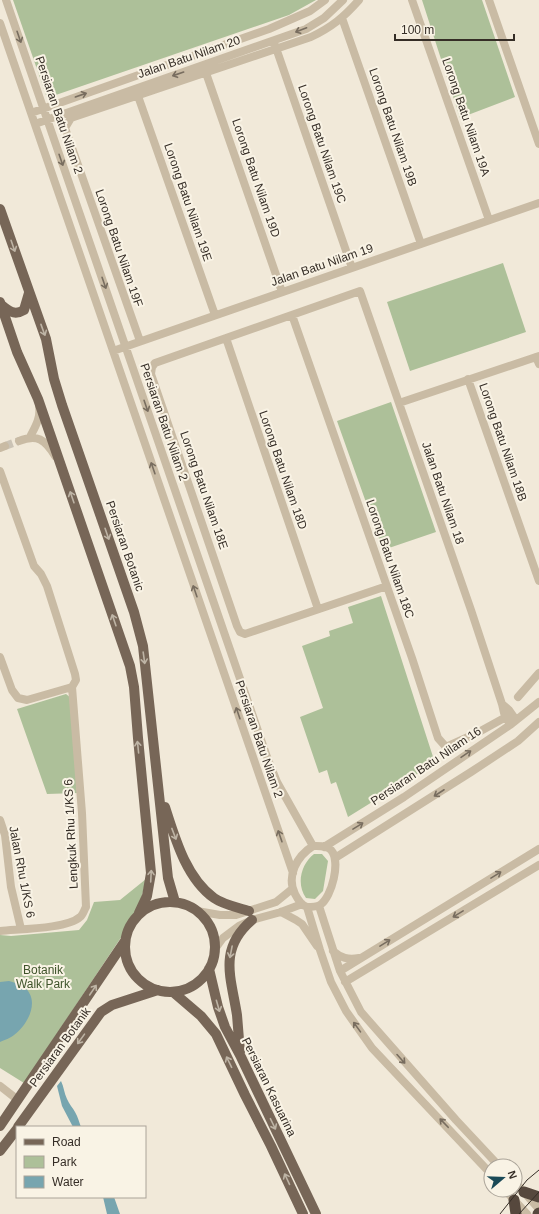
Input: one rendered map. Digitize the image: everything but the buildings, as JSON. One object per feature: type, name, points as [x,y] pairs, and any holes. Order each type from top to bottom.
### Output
[{"type":"highway","points":[[524,1192],[539,1197]]},
{"type":"highway","points":[[514,1200],[516,1214]]},
{"type":"main road","name":"Persiaran Botanic","points":[[0,209],[46,339],[54,379],[62,405],[138,627],[146,668],[168,878],[175,902]]},
{"type":"main road","points":[[1,303],[14,313],[20,313],[24,310],[29,293]]},
{"type":"main road","points":[[1,303],[17,352],[38,399],[130,666],[134,686],[152,873],[147,896],[139,913],[130,926],[125,941],[125,954],[129,966],[136,977],[146,985],[158,990],[173,992],[188,988],[200,980],[209,968],[215,949],[214,938],[205,919],[190,906],[175,902],[162,902],[150,906],[139,913]]},
{"type":"main road","points":[[159,784],[179,848],[200,885],[215,898],[250,915],[233,945],[229,971],[237,1014],[241,1058]]},
{"type":"main road","name":"Persiaran Botanik","points":[[0,1126],[125,941]]},
{"type":"main road","name":"Persiaran Kasuarina","points":[[209,968],[218,1007],[225,1027],[316,1214]]},
{"type":"main road","name":"Persiaran Botanik","points":[[19,1126],[101,1012],[112,1005],[158,990]]},
{"type":"main road","name":"Persiaran Kasuarina","points":[[173,992],[201,1016],[216,1034],[303,1214]]},
{"type":"main road","name":"Persiaran Botanik","points":[[0,1151],[16,1131]]},
{"type":"street","name":"Persiaran Batu Nilam 2","points":[[6,0],[256,728],[277,782],[312,846]]},
{"type":"street","name":"Jalan Batu Nilam 20","points":[[31,113],[269,29],[310,11],[325,0]]},
{"type":"street","name":"Jalan Batu Nilam 20","points":[[35,124],[306,29],[324,18],[343,0]]},
{"type":"street","points":[[138,96],[317,34],[342,18],[359,0]]},
{"type":"street","name":"Lorong Batu Nilam 19A","points":[[412,0],[489,220]]},
{"type":"street","points":[[489,0],[539,144]]},
{"type":"street","name":"Lorong Batu Nilam 19B","points":[[342,18],[421,244]]},
{"type":"street","name":"Persiaran Batu Nilam 2","points":[[0,23],[293,873]]},
{"type":"street","name":"Lorong Batu Nilam 19C","points":[[269,29],[352,268]]},
{"type":"street","name":"Lorong Batu Nilam 19D","points":[[206,72],[282,292]]},
{"type":"street","name":"Lorong Batu Nilam 19F","points":[[138,96],[71,118],[65,128],[140,341]]},
{"type":"street","name":"Lorong Batu Nilam 19E","points":[[138,96],[214,315]]},
{"type":"street","name":"Jalan Batu Nilam 19","points":[[113,351],[539,203]]},
{"type":"street","name":"Jalan Batu Nilam 18","points":[[292,315],[360,290],[502,704],[509,710],[510,721]]},
{"type":"street","points":[[226,338],[292,315]]},
{"type":"street","name":"Lorong Batu Nilam 18C","points":[[292,315],[412,658],[438,738],[446,747],[477,733],[510,721]]},
{"type":"street","name":"Lorong Batu Nilam 18E","points":[[226,338],[156,363],[152,367],[151,374],[240,632],[245,634],[318,609]]},
{"type":"street","name":"Lorong Batu Nilam 18D","points":[[226,338],[318,609]]},
{"type":"street","points":[[399,403],[538,359]]},
{"type":"street","name":"Lorong Batu Nilam 18B","points":[[468,380],[539,581]]},
{"type":"street","points":[[30,437],[39,417],[40,412],[38,399]]},
{"type":"street","points":[[19,441],[30,437],[43,440],[51,449],[61,467]]},
{"type":"street","name":"Lengkuk Rhu 1/KS 6","points":[[0,471],[34,566],[41,574],[47,586],[75,674],[76,680],[72,687],[82,813],[86,906],[81,917],[74,921],[59,925],[0,931]]},
{"type":"street","points":[[318,609],[387,586]]},
{"type":"street","points":[[0,657],[12,690],[18,698],[27,700],[72,687]]},
{"type":"street","points":[[222,669],[235,664]]},
{"type":"street","points":[[518,697],[539,673]]},
{"type":"street","name":"Persiaran Batu Nilam 16","points":[[324,846],[404,797],[539,702]]},
{"type":"street","points":[[335,858],[518,741],[539,722]]},
{"type":"street","name":"Jalan Rhu 1/KS 6","points":[[0,820],[5,835],[11,887],[21,929]]},
{"type":"street","points":[[197,911],[227,916],[281,912],[304,905],[319,906],[329,892],[336,869],[335,858],[331,850],[324,846],[312,846],[307,850],[298,860],[291,884],[297,899],[304,905],[338,997],[372,1048],[483,1166]]},
{"type":"street","points":[[340,971],[539,849]]},
{"type":"street","points":[[345,982],[539,865]]},
{"type":"street","points":[[215,949],[223,938],[239,926],[250,915],[276,902],[292,889]]},
{"type":"street","points":[[319,906],[340,971],[361,1012],[387,1043],[492,1158]]},
{"type":"street","points":[[281,912],[302,924],[320,950]]},
{"type":"street","points":[[434,913],[441,924]]},
{"type":"street","points":[[333,950],[340,957],[350,960],[362,957]]},
{"type":"street","points":[[0,1086],[18,1100]]},
{"type":"street","points":[[524,1192],[539,1209]]},
{"type":"street","points":[[514,1200],[527,1214]]},
{"type":"green space","points":[[13,0],[316,0],[289,15],[47,98]]},
{"type":"green space","points":[[422,0],[482,0],[515,97],[460,118]]},
{"type":"green space","points":[[503,263],[526,332],[410,371],[387,302]]},
{"type":"green space","points":[[391,402],[436,532],[383,550],[337,421]]},
{"type":"green space","points":[[381,596],[435,763],[348,817],[336,782],[331,784],[327,770],[319,773],[300,717],[323,708],[302,646],[330,636],[329,631],[353,623],[348,607]]},
{"type":"green space","points":[[66,694],[71,698],[77,793],[47,794],[17,709]]},
{"type":"green space","points":[[314,854],[322,854],[328,861],[323,891],[315,899],[306,898],[301,887],[301,874],[306,863]]},
{"type":"green space","name":"Botanik Walk Park","points":[[146,879],[138,912],[24,1083],[0,1068],[0,935],[11,936],[79,930],[87,920],[94,902],[120,900]]},
{"type":"water","points":[[9,981],[21,985],[27,990],[31,996],[31,1010],[28,1018],[19,1030],[11,1037],[0,1042],[0,982]]},
{"type":"water","points":[[61,1081],[66,1097],[76,1114],[81,1126],[72,1126],[62,1106],[57,1086]]},
{"type":"water","points":[[103,1198],[114,1198],[120,1214],[107,1214]]},
{"type":"tunnel","points":[[5,446],[19,441]]},
{"type":"tram line","points":[[500,1214],[527,1180],[539,1170]]},
{"type":"tram line","points":[[519,1214],[539,1192]]}]
